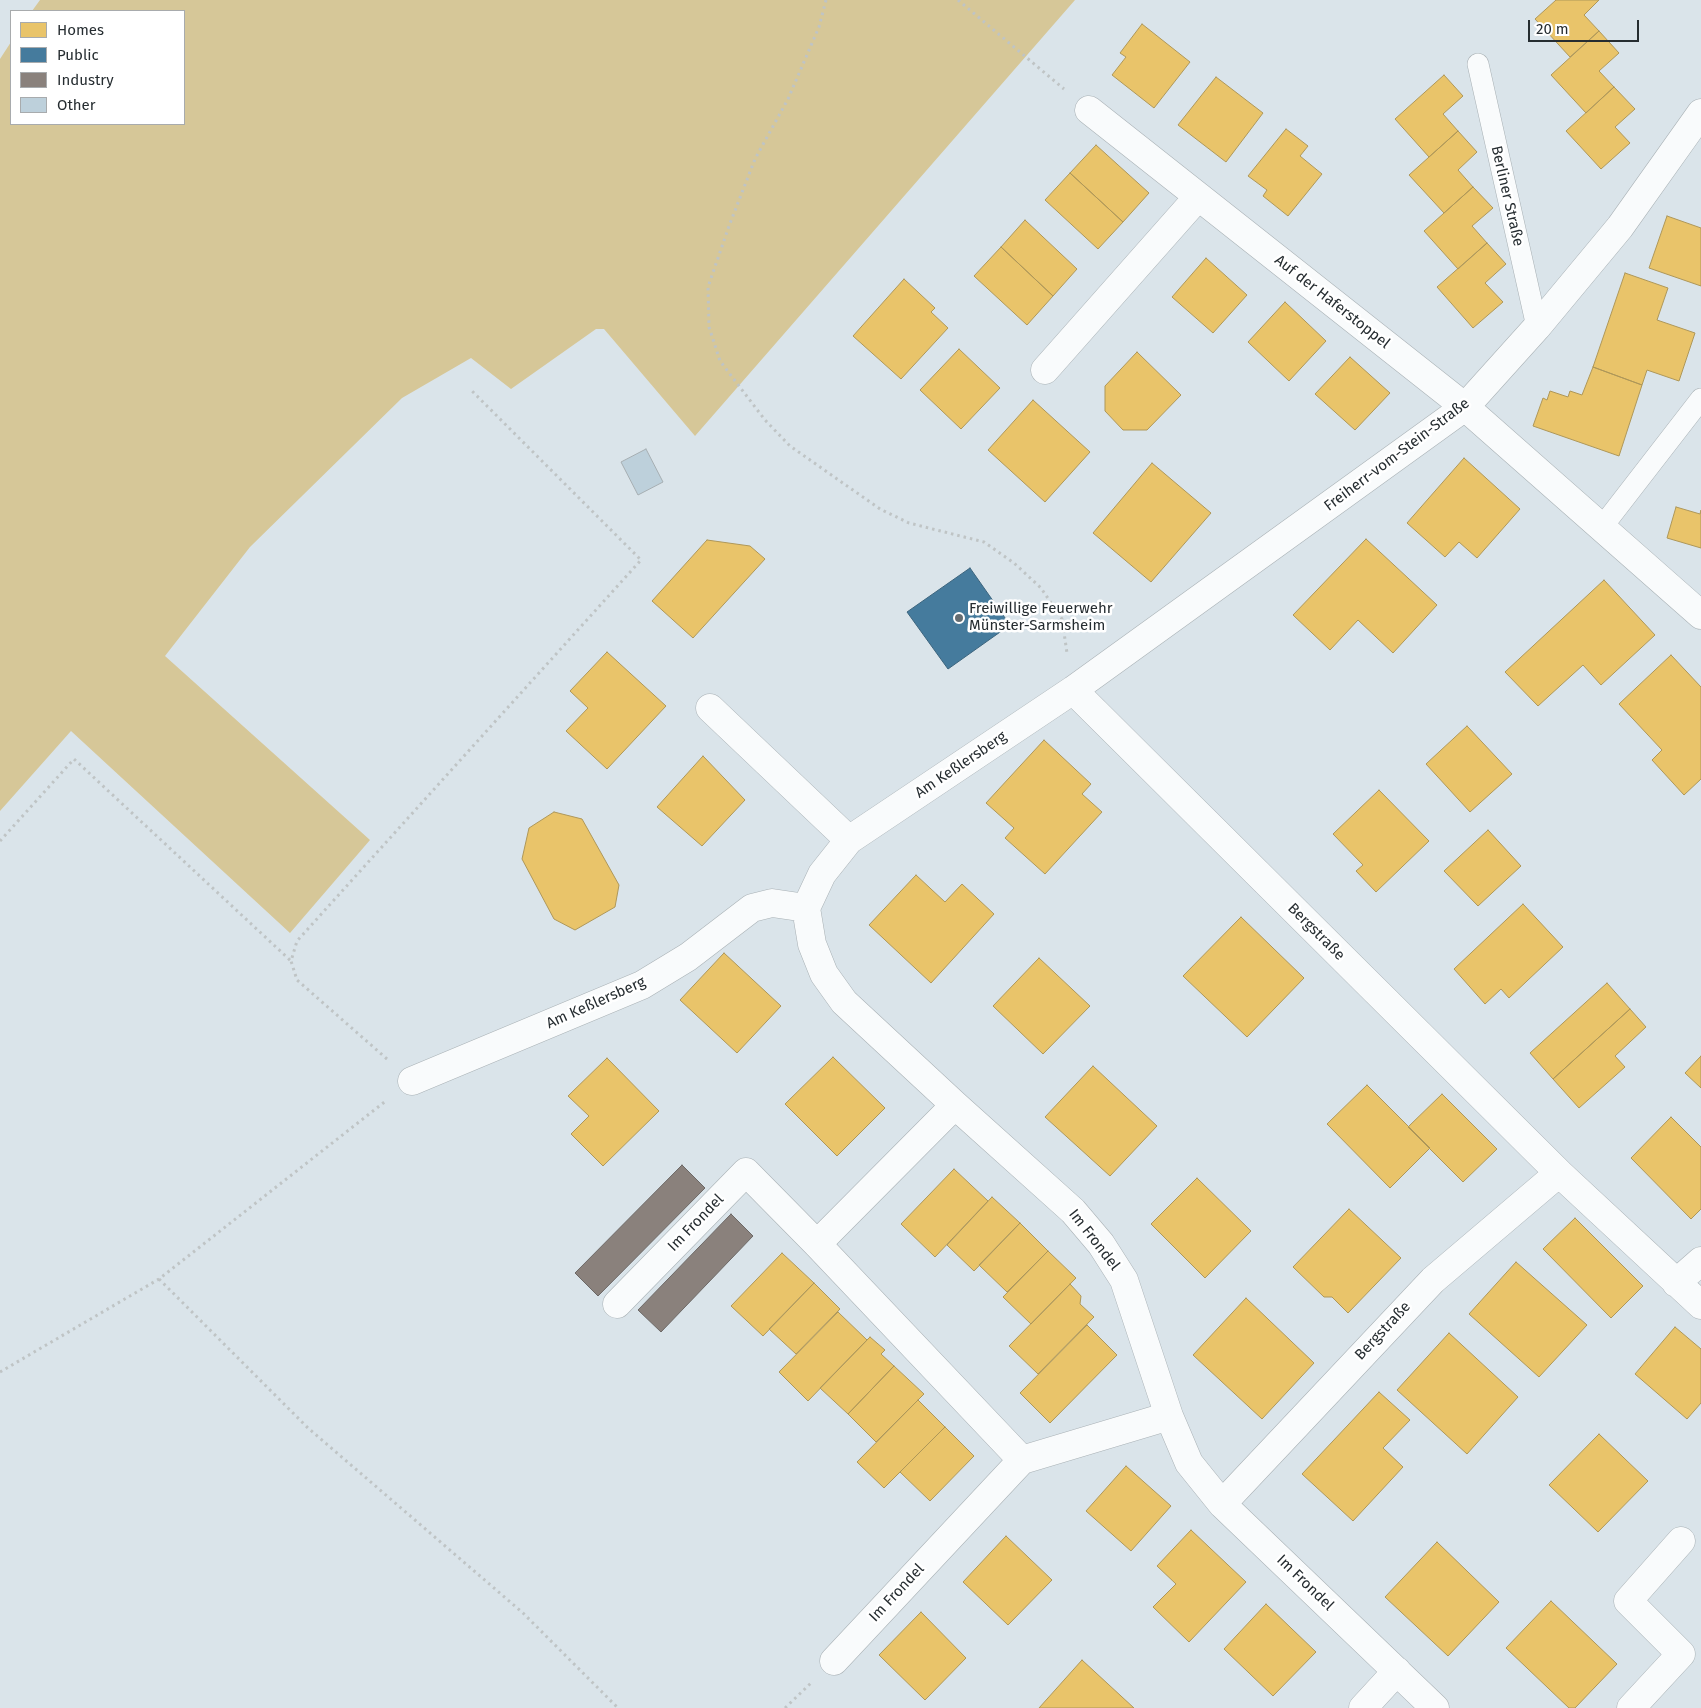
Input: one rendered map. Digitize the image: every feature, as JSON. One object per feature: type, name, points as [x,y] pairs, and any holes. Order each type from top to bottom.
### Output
[{"type":"street","name":"Auf der Haferstoppel","points":[[1089,110],[1465,407]]},
{"type":"street","name":"Freiherr-vom-Stein-Straße","points":[[1073,690],[1465,407],[1537,328],[1620,227],[1701,113]]},
{"type":"street","points":[[1045,370],[1198,197]]},
{"type":"street","points":[[1465,407],[1701,615]]},
{"type":"street","name":"Am Keßlersberg","points":[[412,1081],[642,985],[688,957],[752,908],[772,903],[806,908],[822,874],[849,840],[1073,690]]},
{"type":"street","name":"Bergstraße","points":[[1073,690],[1559,1173],[1701,1305]]},
{"type":"street","points":[[710,708],[849,840]]},
{"type":"street","name":"Im Frondel","points":[[806,908],[812,944],[824,974],[844,1002],[1073,1211],[1101,1244],[1124,1280],[1169,1416],[1189,1463],[1222,1504],[1435,1708]]},
{"type":"street","points":[[817,1244],[955,1105]]},
{"type":"street","name":"Im Frondel","points":[[617,1304],[746,1172],[1022,1460],[834,1661]]},
{"type":"street","name":"Bergstraße","points":[[1222,1504],[1433,1280],[1559,1173]]},
{"type":"street","points":[[1676,1283],[1701,1261]]},
{"type":"street","points":[[1022,1460],[1169,1416]]},
{"type":"street","points":[[1631,1708],[1681,1654],[1628,1601],[1681,1541]]},
{"type":"street","points":[[1364,1708],[1397,1671]]},
{"type":"lane","name":"Berliner Straße","points":[[1478,64],[1537,328]]},
{"type":"lane","points":[[1602,527],[1701,399]]},
{"type":"path","points":[[826,0],[819,27],[788,99],[755,159],[708,287],[709,327],[720,361],[765,420],[790,446],[880,509],[909,523],[984,542],[1014,563],[1041,588],[1062,619],[1073,690]]},
{"type":"path","points":[[958,0],[1089,110]]},
{"type":"path","points":[[291,961],[298,941],[642,560],[471,390]]},
{"type":"path","points":[[0,841],[74,758],[291,961],[297,980],[412,1081],[159,1279],[0,1372]]},
{"type":"path","points":[[159,1279],[308,1428],[523,1613],[618,1708]]},
{"type":"shaded area","points":[[40,0],[1075,0],[695,436],[604,329],[596,329],[511,389],[471,358],[402,398],[250,547],[165,656],[370,840],[290,933],[71,731],[0,811],[0,59],[10,44],[10,125],[185,125],[185,10],[33,10]]},
{"type":"building: Homes","points":[[1556,0],[1599,0],[1584,15],[1599,31],[1570,57],[1535,19]]},
{"type":"building: Homes","points":[[1142,24],[1190,62],[1154,108],[1112,75],[1126,57],[1120,53]]},
{"type":"building: Homes","points":[[1599,31],[1619,53],[1599,71],[1614,87],[1586,113],[1551,75]]},
{"type":"building: Homes","points":[[1444,75],[1463,96],[1443,114],[1458,131],[1429,157],[1395,119]]},
{"type":"building: Homes","points":[[1216,77],[1263,113],[1226,162],[1178,125]]},
{"type":"building: Homes","points":[[1614,87],[1635,109],[1615,127],[1630,143],[1601,169],[1566,131]]},
{"type":"building: Homes","points":[[1286,129],[1308,146],[1300,156],[1322,174],[1288,216],[1263,196],[1267,190],[1248,176]]},
{"type":"building: Homes","points":[[1458,131],[1477,152],[1458,170],[1473,187],[1444,213],[1409,175]]},
{"type":"building: Homes","points":[[1096,145],[1149,193],[1123,222],[1070,173]]},
{"type":"building: Homes","points":[[1070,173],[1123,222],[1098,249],[1045,200]]},
{"type":"building: Homes","points":[[1473,187],[1493,208],[1472,226],[1487,243],[1458,269],[1424,231]]},
{"type":"building: Homes","points":[[1667,216],[1701,228],[1701,286],[1649,268]]},
{"type":"building: Homes","points":[[1025,220],[1077,269],[1053,296],[1001,247]]},
{"type":"building: Homes","points":[[1487,243],[1506,264],[1485,283],[1503,302],[1473,328],[1437,287]]},
{"type":"building: Homes","points":[[1001,247],[1053,296],[1027,325],[974,276]]},
{"type":"building: Homes","points":[[1206,258],[1247,295],[1213,333],[1172,297]]},
{"type":"building: Homes","points":[[1625,273],[1668,288],[1657,320],[1695,333],[1679,381],[1647,370],[1642,385],[1593,367]]},
{"type":"building: Homes","points":[[904,279],[935,308],[931,312],[948,328],[901,379],[853,336]]},
{"type":"building: Homes","points":[[1285,302],[1326,341],[1289,381],[1248,342]]},
{"type":"building: Homes","points":[[959,349],[1000,388],[961,429],[920,390]]},
{"type":"building: Homes","points":[[1137,352],[1181,395],[1147,430],[1123,430],[1105,411],[1105,386]]},
{"type":"building: Homes","points":[[1350,357],[1390,393],[1355,430],[1315,394]]},
{"type":"building: Homes","points":[[1593,367],[1642,385],[1619,456],[1533,426],[1543,398],[1547,400],[1550,391],[1568,397],[1570,391],[1582,395]]},
{"type":"building: Homes","points":[[1033,400],[1090,452],[1045,502],[988,450]]},
{"type":"building: Homes","points":[[1464,458],[1520,509],[1477,558],[1459,542],[1445,557],[1407,523]]},
{"type":"building: Homes","points":[[1152,463],[1211,513],[1151,582],[1093,533]]},
{"type":"building: Homes","points":[[1676,507],[1700,514],[1701,510],[1701,548],[1667,538]]},
{"type":"building: Homes","points":[[1366,539],[1437,605],[1393,653],[1358,620],[1330,650],[1293,615]]},
{"type":"building: Homes","points":[[707,540],[750,546],[765,559],[693,638],[652,601]]},
{"type":"building: Homes","points":[[1604,580],[1655,635],[1601,685],[1583,665],[1538,706],[1505,672]]},
{"type":"building: Homes","points":[[607,652],[666,706],[607,769],[566,731],[588,708],[570,691]]},
{"type":"building: Homes","points":[[1671,655],[1701,687],[1701,779],[1684,795],[1652,760],[1662,750],[1619,704]]},
{"type":"building: Homes","points":[[1467,726],[1512,774],[1470,812],[1426,764]]},
{"type":"building: Homes","points":[[1044,740],[1091,784],[1082,794],[1102,812],[1045,874],[1005,838],[1014,828],[986,803]]},
{"type":"building: Homes","points":[[703,756],[745,800],[702,846],[657,807]]},
{"type":"building: Homes","points":[[1379,790],[1429,841],[1376,892],[1356,871],[1363,865],[1333,834]]},
{"type":"building: Homes","points":[[554,812],[582,819],[619,885],[615,907],[575,930],[554,919],[522,859],[529,828]]},
{"type":"building: Homes","points":[[1488,830],[1521,866],[1478,906],[1444,871]]},
{"type":"building: Homes","points":[[916,875],[945,902],[962,884],[994,914],[931,983],[869,925]]},
{"type":"building: Homes","points":[[1523,904],[1563,947],[1509,998],[1501,989],[1485,1004],[1454,969]]},
{"type":"building: Homes","points":[[1241,917],[1304,978],[1247,1037],[1183,976]]},
{"type":"building: Homes","points":[[724,953],[781,1006],[737,1053],[680,1000]]},
{"type":"building: Homes","points":[[1039,958],[1090,1006],[1043,1054],[993,1006]]},
{"type":"building: Homes","points":[[1607,983],[1630,1009],[1553,1079],[1530,1053]]},
{"type":"building: Homes","points":[[1630,1009],[1646,1027],[1615,1056],[1625,1067],[1579,1108],[1553,1079]]},
{"type":"building: Homes","points":[[1701,1056],[1701,1088],[1685,1073]]},
{"type":"building: Homes","points":[[833,1057],[885,1108],[837,1156],[785,1104]]},
{"type":"building: Homes","points":[[607,1058],[659,1111],[603,1166],[571,1134],[589,1116],[568,1096]]},
{"type":"building: Homes","points":[[1093,1066],[1157,1126],[1110,1176],[1045,1117]]},
{"type":"building: Homes","points":[[1367,1085],[1430,1148],[1390,1188],[1327,1124]]},
{"type":"building: Homes","points":[[1442,1094],[1497,1149],[1463,1182],[1408,1127]]},
{"type":"building: Homes","points":[[1671,1117],[1701,1147],[1701,1209],[1691,1219],[1631,1158]]},
{"type":"building: Homes","points":[[954,1169],[988,1201],[935,1257],[901,1224]]},
{"type":"building: Homes","points":[[1197,1178],[1251,1231],[1205,1278],[1151,1224]]},
{"type":"building: Homes","points":[[992,1197],[1020,1223],[974,1271],[947,1245]]},
{"type":"building: Homes","points":[[1349,1209],[1401,1258],[1348,1313],[1332,1297],[1324,1297],[1293,1267]]},
{"type":"building: Homes","points":[[1575,1218],[1643,1286],[1611,1318],[1543,1249]]},
{"type":"building: Homes","points":[[1020,1223],[1048,1251],[1007,1292],[979,1265]]},
{"type":"building: Homes","points":[[1048,1251],[1076,1278],[1031,1324],[1003,1297]]},
{"type":"building: Homes","points":[[782,1253],[814,1283],[763,1336],[731,1306]]},
{"type":"building: Homes","points":[[1516,1262],[1587,1325],[1539,1377],[1469,1314]]},
{"type":"building: Homes","points":[[814,1283],[840,1309],[796,1354],[769,1329]]},
{"type":"building: Homes","points":[[1070,1284],[1081,1296],[1080,1304],[1094,1317],[1038,1374],[1009,1346]]},
{"type":"building: Homes","points":[[1246,1298],[1314,1363],[1262,1419],[1193,1355]]},
{"type":"building: Homes","points":[[838,1312],[867,1340],[808,1401],[779,1372]]},
{"type":"building: Homes","points":[[1087,1325],[1117,1355],[1050,1423],[1020,1393]]},
{"type":"building: Homes","points":[[1675,1327],[1701,1349],[1701,1403],[1687,1419],[1635,1374]]},
{"type":"building: Homes","points":[[1449,1333],[1518,1397],[1467,1454],[1397,1390]]},
{"type":"building: Homes","points":[[870,1337],[885,1350],[881,1354],[894,1366],[848,1414],[820,1388]]},
{"type":"building: Homes","points":[[894,1366],[924,1394],[876,1442],[848,1414]]},
{"type":"building: Homes","points":[[1379,1392],[1410,1420],[1383,1448],[1403,1467],[1353,1521],[1302,1474]]},
{"type":"building: Homes","points":[[918,1400],[945,1427],[884,1488],[857,1462]]},
{"type":"building: Homes","points":[[945,1427],[974,1456],[930,1501],[900,1472]]},
{"type":"building: Homes","points":[[1599,1434],[1648,1481],[1598,1532],[1549,1485]]},
{"type":"building: Homes","points":[[1126,1466],[1171,1506],[1131,1551],[1086,1511]]},
{"type":"building: Homes","points":[[1191,1530],[1246,1582],[1189,1642],[1153,1607],[1176,1584],[1157,1566]]},
{"type":"building: Homes","points":[[1006,1536],[1052,1580],[1008,1625],[963,1582]]},
{"type":"building: Homes","points":[[1437,1542],[1499,1602],[1448,1656],[1385,1597]]},
{"type":"building: Homes","points":[[1551,1601],[1617,1664],[1575,1708],[1569,1708],[1506,1648]]},
{"type":"building: Homes","points":[[1266,1604],[1316,1652],[1273,1696],[1224,1649]]},
{"type":"building: Homes","points":[[921,1612],[966,1658],[925,1700],[879,1655]]},
{"type":"building: Homes","points":[[1082,1660],[1134,1708],[1039,1708]]},
{"type":"building: Public","name":"Freiwillige Feuerwehr Münster-Sarmsheim","points":[[970,568],[1010,625],[948,669],[907,612]]},
{"type":"building: Industry","points":[[682,1165],[705,1188],[598,1296],[575,1273]]},
{"type":"building: Industry","points":[[731,1214],[753,1236],[661,1332],[638,1310]]},
{"type":"building: Other","points":[[646,449],[663,482],[638,495],[621,462]]},
{"type":"place","name":"Freiwillige Feuerwehr Münster-Sarmsheim","points":[[959,618]]}]
